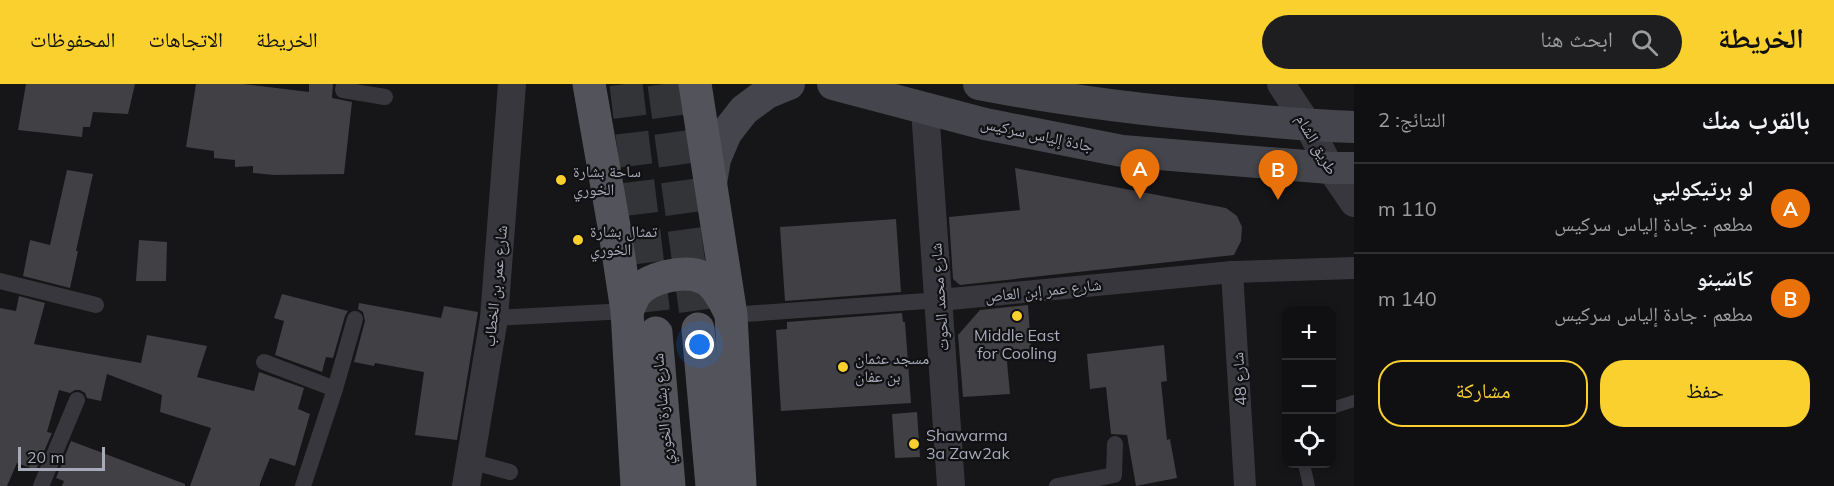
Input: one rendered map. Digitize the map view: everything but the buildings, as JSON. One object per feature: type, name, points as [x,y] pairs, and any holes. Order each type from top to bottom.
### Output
[{"type":"main road","points":[[589,84],[627,311],[637,486]]},
{"type":"main road","points":[[695,84],[731,315],[740,486]]},
{"type":"main road","points":[[710,187],[715,159],[726,132],[744,110],[767,93],[789,84]]},
{"type":"main road","name":"جادة إلياس سركيس","points":[[833,84],[926,109],[1052,138],[1122,151],[1342,168]]},
{"type":"main road","points":[[979,84],[1039,96],[1134,109],[1354,127]]},
{"type":"main road","points":[[627,311],[636,293],[643,287],[660,277],[684,274],[705,278],[720,292],[731,315]]},
{"type":"main road","points":[[698,329],[712,486]]},
{"type":"main road","name":"شارع بشارة الخوري","points":[[656,333],[669,486]]},
{"type":"street","points":[[344,84],[343,90],[385,97]]},
{"type":"street","name":"شارع عمر بن الخطاب","points":[[468,473],[494,318],[513,84]]},
{"type":"street","name":"طريق الشام","points":[[1281,84],[1308,125],[1342,168],[1354,203]]},
{"type":"street","name":"شارع محمد الحوت","points":[[926,109],[951,486]]},
{"type":"street","name":"شارع عمر إبن العاص","points":[[731,315],[940,300],[1232,272],[1354,268]]},
{"type":"street","name":"شارع 48","points":[[1232,272],[1245,486]]},
{"type":"street","points":[[0,281],[96,305]]},
{"type":"street","points":[[494,318],[627,311]]},
{"type":"street","points":[[303,486],[355,319]]},
{"type":"street","points":[[264,362],[335,389]]},
{"type":"street","points":[[41,486],[78,400]]},
{"type":"street","points":[[1057,486],[1114,475],[1115,444]]},
{"type":"street","points":[[468,473],[510,472]]},
{"type":"lane","points":[[1336,407],[1354,401]]},
{"type":"lane","points":[[1305,468],[1309,486]]},
{"type":"tunnel","points":[[626,84],[656,333]]},
{"type":"tunnel","points":[[664,84],[698,329]]},
{"type":"place","name":"ساحة بشارة الخوري","points":[[561,180]]},
{"type":"place","name":"لو برتيكوليي","points":[[1140,199]]},
{"type":"place","name":"كاسّينو","points":[[1278,200]]},
{"type":"place","name":"تمثال بشارة الخوري","points":[[578,240]]},
{"type":"place","name":"Middle East for Cooling","points":[[1017,316]]},
{"type":"place","name":"مسجد عثمان بن عفان","points":[[843,367]]},
{"type":"place","name":"Shawarma 3a Zaw2ak","points":[[914,444]]}]
